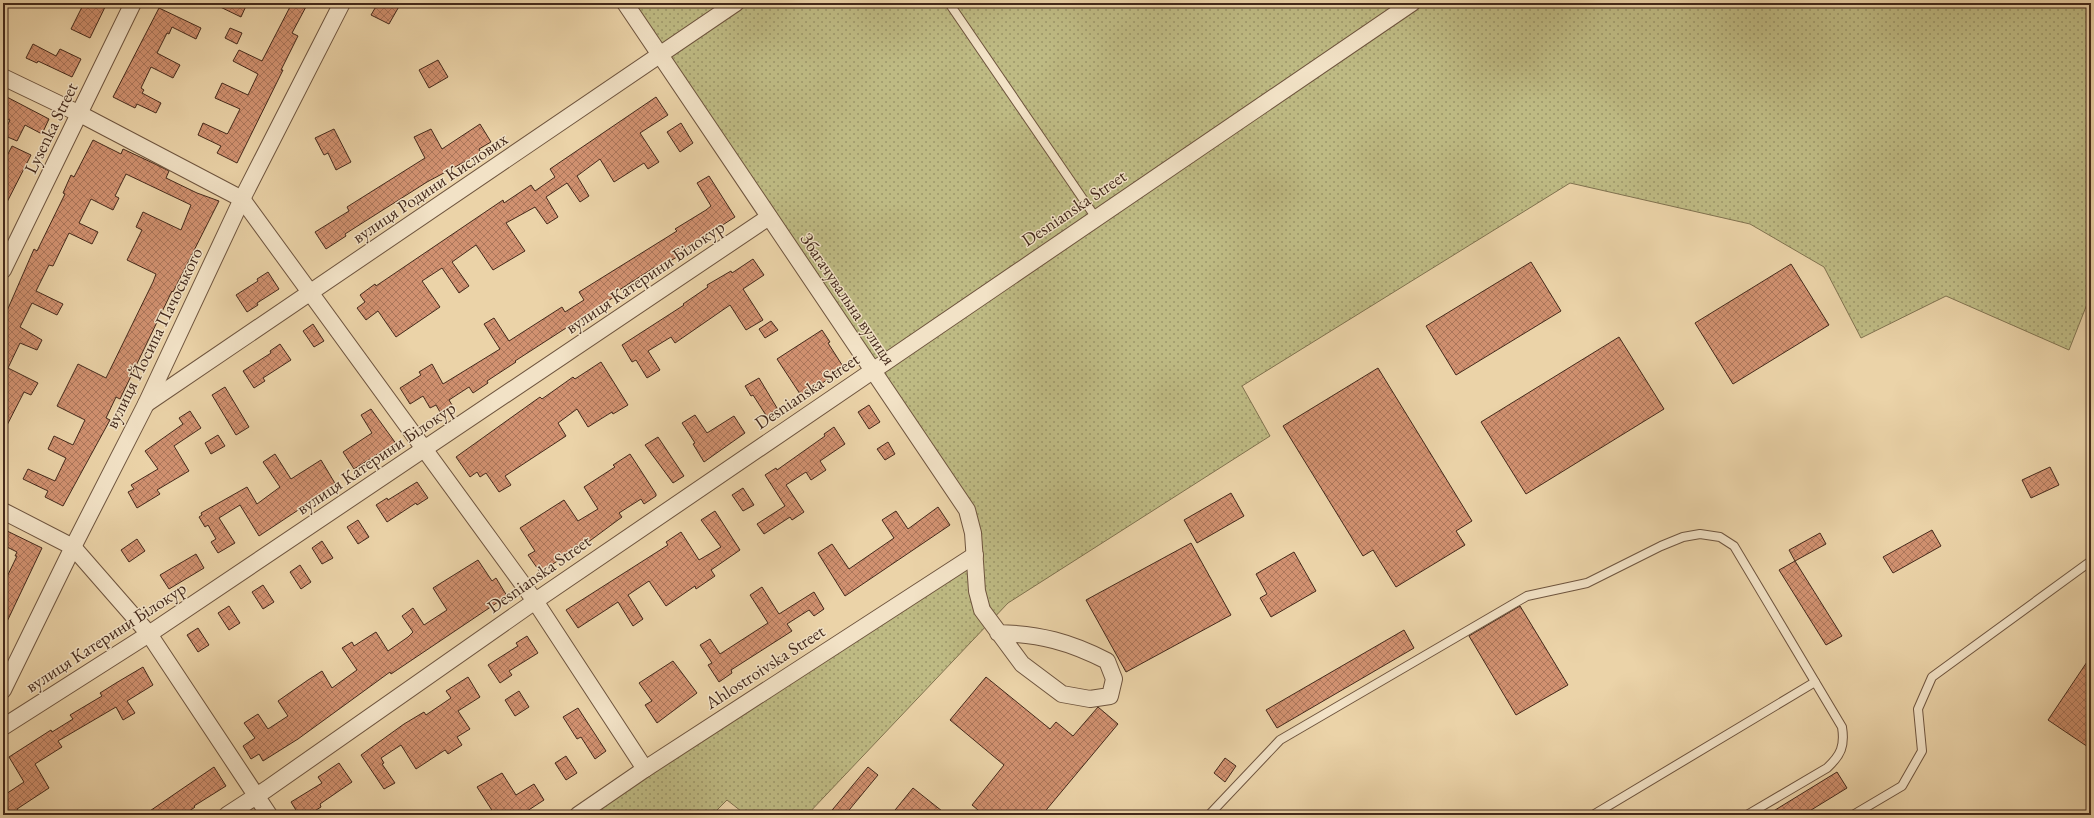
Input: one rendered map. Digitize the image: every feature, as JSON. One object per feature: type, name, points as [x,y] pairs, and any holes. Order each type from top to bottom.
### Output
[{"type":"street","name":"Lysenka Street","points":[[3,270],[133,3]]},
{"type":"street","name":"вулиця Йосипа Пачоського","points":[[3,690],[73,547],[146,404],[242,199],[342,3]]},
{"type":"street","name":"Збагачувальна вулиця","points":[[626,3],[872,371],[967,510],[973,533],[977,591],[982,610],[998,633],[1022,664],[1062,694],[1090,699],[1110,696],[1114,680],[1106,661],[1062,641],[1020,633],[998,633]]},
{"type":"street","name":"вулиця Родини Кислових","points":[[146,404],[312,293],[736,3]]},
{"type":"street","name":"Desnianska Street","points":[[226,815],[256,796],[535,601],[1412,3]]},
{"type":"street","points":[[3,77],[80,114],[242,199],[312,293],[535,601],[645,769]]},
{"type":"street","name":"вулиця Катерини Білокур","points":[[3,727],[149,634],[769,217]]},
{"type":"street","points":[[3,511],[73,547],[149,634],[269,815]]},
{"type":"street","name":"Ahlostroivska Street","points":[[578,815],[645,769],[975,554]]},
{"type":"lane","points":[[949,3],[1096,218]]},
{"type":"lane","points":[[1209,815],[1280,740],[1528,596],[1587,583],[1661,546],[1683,537],[1700,534],[1720,537],[1734,546],[1842,727],[1844,739],[1838,758],[1827,768],[1746,815]]},
{"type":"lane","points":[[1853,815],[1902,786],[1922,751],[1918,709],[1932,677],[2091,561]]},
{"type":"lane","points":[[1593,815],[1815,682]]},
{"type":"shaded area","points":[[625,3],[2091,3],[2091,294],[2069,350],[1946,296],[1861,338],[1824,267],[1750,224],[1570,183],[1242,386],[1270,436],[1008,603],[807,815],[746,815],[727,800],[712,815],[578,815],[975,554],[973,533]]},
{"type":"building","points":[[84,3],[107,3],[90,38],[71,29]]},
{"type":"building","points":[[212,3],[239,3],[246,6],[241,17]]},
{"type":"building","points":[[292,3],[308,3],[292,33],[298,36],[237,163],[217,153],[221,146],[198,135],[203,123],[227,134],[228,133],[240,109],[215,98],[222,83],[248,95],[258,74],[233,61],[239,50],[262,61]]},
{"type":"building","points":[[378,3],[401,3],[389,24],[371,15]]},
{"type":"building","points":[[159,8],[201,28],[196,39],[172,27],[169,34],[167,33],[157,53],[180,65],[173,78],[151,67],[141,88],[144,90],[142,93],[161,103],[156,113],[137,104],[135,108],[113,97]]},
{"type":"building","points":[[230,28],[242,33],[237,44],[225,38]]},
{"type":"building","points":[[33,44],[56,56],[60,49],[81,59],[72,77],[38,61],[37,63],[26,58]]},
{"type":"building","points":[[438,60],[448,77],[429,88],[419,70]]},
{"type":"building","points":[[3,95],[49,119],[42,134],[25,125],[17,141],[3,135],[10,120],[3,117]]},
{"type":"building","points":[[656,97],[668,115],[640,133],[659,162],[648,169],[644,163],[614,182],[600,159],[577,176],[589,196],[580,202],[567,183],[546,197],[558,217],[547,224],[535,207],[506,223],[525,251],[493,270],[476,245],[452,262],[469,286],[459,293],[442,268],[422,281],[440,307],[396,337],[378,311],[366,320],[357,308],[365,302],[360,295],[375,284],[376,286],[503,200],[504,203],[531,185],[535,191],[555,177],[550,169]]},
{"type":"building","points":[[681,123],[693,143],[680,152],[667,132]]},
{"type":"building","points":[[480,124],[491,142],[479,149],[481,153],[427,182],[345,234],[346,236],[326,249],[315,232],[349,211],[347,207],[425,158],[414,137],[431,129],[442,149]]},
{"type":"building","points":[[334,129],[351,162],[336,170],[328,153],[324,155],[315,138]]},
{"type":"building","points":[[93,140],[121,154],[123,149],[155,164],[169,171],[166,178],[197,193],[219,201],[173,292],[172,291],[120,399],[116,397],[106,418],[110,420],[63,506],[45,497],[48,491],[23,479],[28,469],[55,481],[66,458],[48,449],[54,436],[73,445],[85,420],[57,406],[78,364],[106,378],[153,282],[156,274],[127,260],[142,230],[136,227],[143,212],[181,230],[191,205],[126,174],[115,196],[119,198],[113,210],[91,199],[79,223],[98,232],[92,244],[69,233],[53,266],[49,265],[36,291],[63,304],[57,315],[32,303],[20,327],[42,340],[37,350],[20,343],[8,368],[38,383],[31,395],[24,392],[3,433],[3,320],[34,249],[37,251],[65,194],[63,193],[71,175],[74,177]]},
{"type":"building","points":[[12,146],[31,155],[3,210],[3,164]]},
{"type":"building","points":[[709,176],[735,217],[676,255],[677,257],[656,269],[655,267],[613,294],[614,297],[515,361],[516,362],[487,381],[488,383],[473,393],[469,387],[449,400],[452,405],[440,412],[436,405],[430,408],[423,396],[410,404],[400,388],[421,375],[419,372],[432,364],[443,384],[500,349],[484,324],[494,318],[509,341],[562,307],[565,312],[584,300],[579,292],[677,231],[675,229],[706,210],[711,206],[697,183]]},
{"type":"building","points":[[753,259],[764,275],[743,289],[763,320],[746,330],[730,305],[675,343],[671,337],[648,351],[660,370],[647,378],[636,360],[632,362],[622,345],[684,305],[683,304],[708,287],[707,285],[731,271],[732,273]]},
{"type":"building","points":[[1531,262],[1561,311],[1456,375],[1426,326]]},
{"type":"building","points":[[1791,264],[1829,325],[1733,384],[1695,323]]},
{"type":"building","points":[[268,272],[279,289],[257,303],[258,305],[247,312],[236,295],[258,281],[257,279]]},
{"type":"building","points":[[771,321],[778,330],[765,338],[759,329]]},
{"type":"building","points":[[313,324],[324,341],[314,347],[303,331]]},
{"type":"building","points":[[822,330],[830,342],[828,343],[844,368],[802,397],[777,359]]},
{"type":"building","points":[[1619,337],[1664,409],[1526,494],[1481,422]]},
{"type":"building","points":[[280,344],[291,360],[263,378],[265,381],[254,388],[243,371],[271,353],[270,351]]},
{"type":"building","points":[[601,362],[628,405],[613,414],[612,412],[588,427],[577,409],[558,423],[566,436],[505,476],[511,485],[499,492],[486,473],[480,477],[477,472],[470,477],[456,457],[540,397],[542,399],[573,377],[575,379]]},
{"type":"building","points":[[1378,368],[1472,521],[1456,531],[1465,545],[1396,587],[1373,550],[1363,556],[1283,426]]},
{"type":"building","points":[[759,378],[780,413],[769,420],[753,395],[751,396],[745,386]]},
{"type":"building","points":[[225,387],[249,427],[236,435],[212,395]]},
{"type":"building","points":[[869,405],[880,422],[869,429],[858,412]]},
{"type":"building","points":[[371,409],[397,445],[383,454],[381,452],[354,469],[343,452],[372,433],[361,415]]},
{"type":"building","points":[[190,411],[201,428],[174,446],[189,471],[157,490],[160,494],[137,508],[128,492],[134,489],[131,485],[158,469],[145,451],[183,424],[179,418]]},
{"type":"building","points":[[695,415],[707,433],[734,416],[745,433],[704,462],[693,444],[695,443],[682,423]]},
{"type":"building","points":[[834,427],[845,444],[820,461],[826,470],[811,480],[806,472],[786,485],[804,512],[792,520],[790,517],[764,534],[757,524],[785,506],[765,475],[776,468],[777,470],[825,436],[824,434]]},
{"type":"building","points":[[218,435],[225,446],[211,454],[205,443]]},
{"type":"building","points":[[658,437],[684,476],[673,483],[645,445]]},
{"type":"building","points":[[888,442],[895,454],[885,460],[877,449]]},
{"type":"building","points":[[275,454],[291,479],[321,460],[336,485],[259,536],[240,505],[219,518],[235,543],[218,553],[211,542],[216,539],[208,525],[205,527],[199,517],[202,515],[201,513],[247,487],[257,504],[280,487],[263,462]]},
{"type":"building","points":[[630,454],[656,496],[644,504],[641,499],[619,513],[622,517],[591,540],[540,572],[528,555],[535,551],[520,528],[564,500],[578,521],[598,509],[584,487],[615,467],[613,465]]},
{"type":"building","points":[[2050,467],[2059,485],[2031,498],[2022,480]]},
{"type":"building","points":[[417,482],[428,498],[417,505],[416,503],[387,522],[376,505],[387,498],[388,500]]},
{"type":"building","points":[[743,488],[754,505],[743,511],[732,495]]},
{"type":"building","points":[[1231,493],[1244,516],[1197,543],[1184,520]]},
{"type":"building","points":[[938,507],[950,525],[845,596],[818,553],[832,544],[849,569],[894,538],[882,520],[896,511],[908,529]]},
{"type":"building","points":[[715,511],[740,550],[711,570],[715,576],[696,589],[695,586],[666,606],[649,581],[628,595],[643,619],[633,626],[618,602],[578,628],[566,610],[668,545],[666,542],[681,532],[699,560],[721,547],[701,520]]},
{"type":"building","points":[[358,520],[369,537],[358,544],[347,527]]},
{"type":"building","points":[[3,529],[42,548],[3,630],[3,585],[17,556],[15,556],[17,552],[3,545]]},
{"type":"building","points":[[1932,530],[1941,546],[1893,573],[1883,557]]},
{"type":"building","points":[[1820,533],[1826,544],[1795,561],[1789,550]]},
{"type":"building","points":[[137,539],[145,551],[129,562],[121,550]]},
{"type":"building","points":[[322,541],[333,558],[322,564],[312,548]]},
{"type":"building","points":[[1191,543],[1231,615],[1126,672],[1086,600]]},
{"type":"building","points":[[1294,552],[1316,591],[1271,617],[1260,598],[1267,594],[1256,574]]},
{"type":"building","points":[[196,554],[204,568],[169,589],[160,575]]},
{"type":"building","points":[[478,560],[492,581],[496,578],[507,596],[391,674],[390,672],[298,739],[263,761],[259,754],[251,759],[243,746],[255,738],[244,723],[258,714],[268,729],[288,716],[278,701],[308,680],[322,671],[332,688],[357,670],[342,648],[352,642],[354,646],[376,632],[388,651],[413,632],[402,616],[413,608],[424,625],[447,610],[433,588]]},
{"type":"building","points":[[1795,561],[1842,636],[1826,645],[1779,570]]},
{"type":"building","points":[[300,565],[311,582],[301,589],[290,572]]},
{"type":"building","points":[[263,585],[274,602],[263,609],[252,592]]},
{"type":"building","points":[[762,587],[779,614],[814,592],[824,609],[814,616],[809,610],[787,624],[792,631],[731,670],[732,673],[719,682],[708,665],[712,663],[700,645],[710,639],[720,654],[768,623],[750,595]]},
{"type":"building","points":[[229,606],[240,623],[229,630],[218,613]]},
{"type":"building","points":[[1520,606],[1568,685],[1516,715],[1469,636]]},
{"type":"building","points":[[198,628],[209,645],[198,652],[187,635]]},
{"type":"building","points":[[1404,630],[1414,648],[1277,728],[1266,710]]},
{"type":"building","points":[[527,636],[538,653],[509,671],[512,675],[500,683],[488,665],[518,646],[516,643]]},
{"type":"building","points":[[2091,656],[2091,749],[2048,720]]},
{"type":"building","points":[[673,661],[697,693],[657,723],[645,705],[652,701],[639,683]]},
{"type":"building","points":[[143,667],[153,685],[127,701],[135,713],[123,720],[116,707],[58,741],[62,747],[35,764],[49,788],[17,809],[21,815],[3,815],[3,796],[24,782],[9,757],[51,730],[52,732],[73,719],[70,715],[102,696],[100,693]]},
{"type":"building","points":[[468,677],[480,697],[458,711],[470,729],[457,737],[462,745],[448,754],[445,750],[416,769],[401,745],[381,758],[384,763],[382,764],[395,783],[384,789],[361,755],[404,724],[424,712],[426,715],[451,698],[446,691]]},
{"type":"building","points":[[986,677],[1050,729],[1056,722],[1073,736],[1098,707],[1118,724],[1042,815],[984,815],[972,805],[1004,765],[950,720]]},
{"type":"building","points":[[519,691],[529,707],[515,716],[505,700]]},
{"type":"building","points":[[578,708],[606,751],[595,759],[581,737],[577,739],[563,717]]},
{"type":"building","points":[[566,756],[577,773],[566,780],[555,763]]},
{"type":"building","points":[[1225,758],[1236,766],[1225,782],[1214,773]]},
{"type":"building","points":[[339,763],[352,782],[320,804],[321,807],[308,815],[299,815],[291,802],[322,783],[318,777]]},
{"type":"building","points":[[214,767],[226,786],[194,806],[195,807],[184,815],[144,815]]},
{"type":"building","points":[[868,767],[878,775],[845,815],[828,815]]},
{"type":"building","points":[[1837,772],[1847,788],[1803,815],[1767,815]]},
{"type":"building","points":[[502,773],[516,795],[534,784],[544,800],[521,815],[495,815],[477,787]]},
{"type":"building","points":[[913,788],[947,815],[891,815]]}]
